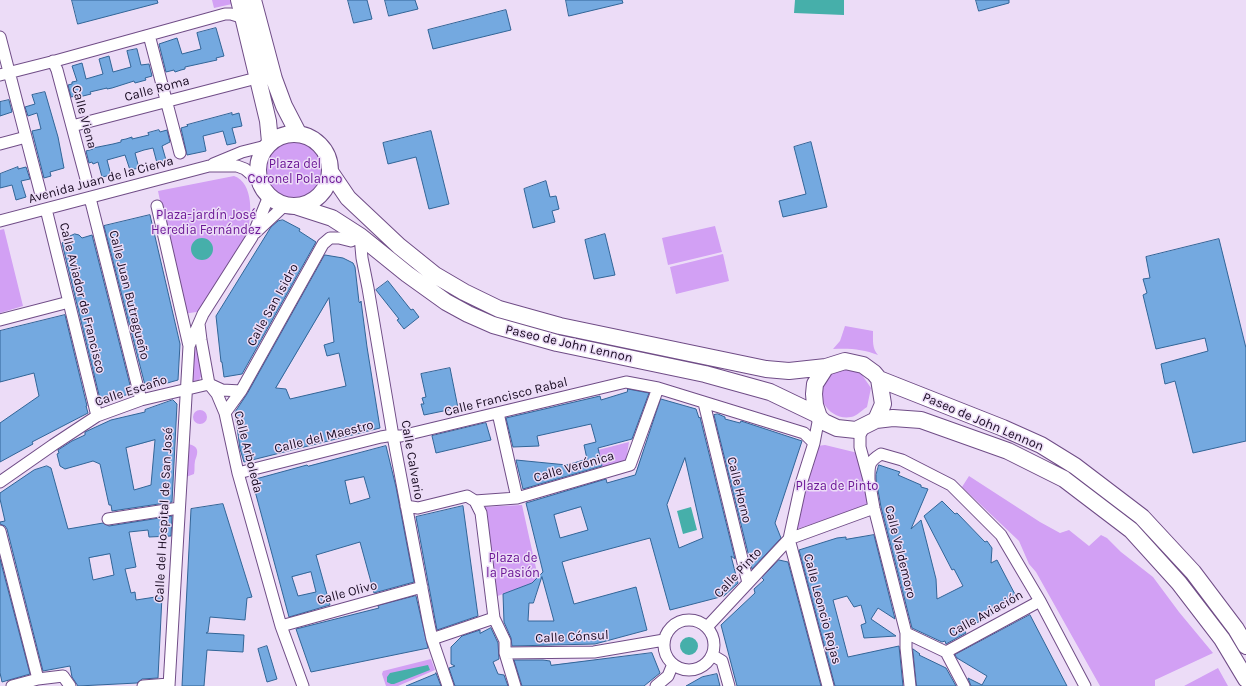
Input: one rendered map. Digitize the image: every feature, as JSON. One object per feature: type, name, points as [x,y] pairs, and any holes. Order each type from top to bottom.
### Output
[{"type":"highway","points":[[239,0],[268,121],[268,144],[261,157],[259,168],[260,182],[269,196],[292,206],[313,202],[322,194],[328,185],[331,173],[328,154],[320,144],[309,136],[298,133],[281,136],[268,144]]},
{"type":"highway","points":[[253,0],[274,79],[284,106],[298,133]]},
{"type":"highway","name":"Paseo de John Lennon","points":[[331,173],[348,198],[399,246],[435,275],[464,292],[499,309],[560,326],[766,369],[790,371],[826,367]]},
{"type":"highway","name":"Paseo de John Lennon","points":[[292,206],[332,218],[360,236],[407,274],[446,302],[493,326],[556,343],[705,374],[770,392],[819,416]]},
{"type":"highway","points":[[845,361],[863,365],[879,378],[883,404],[870,423],[856,430],[837,428],[824,422],[819,416],[814,405],[815,384],[826,367],[845,361]]},
{"type":"highway","name":"Paseo de John Lennon","points":[[879,378],[1003,428],[1041,446],[1075,466],[1142,516],[1193,572],[1236,629],[1246,646]]},
{"type":"highway","name":"Paseo de John Lennon","points":[[870,423],[894,418],[921,420],[1008,451],[1064,479],[1131,530],[1179,583],[1222,639],[1246,679]]},
{"type":"street","points":[[5,74],[228,14],[244,18]]},
{"type":"street","points":[[149,35],[180,154]]},
{"type":"street","points":[[0,37],[5,74],[26,137],[40,191]]},
{"type":"street","name":"Calle Viena","points":[[53,62],[57,70],[86,180]]},
{"type":"street","name":"Calle Roma","points":[[72,126],[250,80]]},
{"type":"street","points":[[0,144],[26,137]]},
{"type":"street","name":"Avenida Juan de la Cierva","points":[[0,221],[209,166],[242,152],[268,144]]},
{"type":"street","name":"Avenida Juan de la Cierva","points":[[209,166],[237,166],[245,169],[260,182]]},
{"type":"street","points":[[184,318],[199,321],[252,236],[269,196]]},
{"type":"street","name":"Calle Juan Butragueño","points":[[90,198],[141,400]]},
{"type":"street","name":"Calle del Hospital de San José","points":[[157,206],[184,318],[189,346],[185,389],[169,685]]},
{"type":"street","points":[[252,236],[292,206]]},
{"type":"street","name":"Calle Aviador de Francisco","points":[[46,209],[98,416]]},
{"type":"street","name":"Calle San Isidro","points":[[225,413],[241,391],[323,244],[330,238],[339,238],[351,241],[360,236]]},
{"type":"street","name":"Calle Calvario","points":[[360,236],[362,258],[393,436],[432,639],[448,686]]},
{"type":"street","points":[[0,320],[69,302]]},
{"type":"street","name":"Calle del Hospital de San José","points":[[189,346],[199,321]]},
{"type":"street","name":"Calle Arboleda","points":[[199,321],[209,384],[217,394],[225,413],[238,473],[280,626],[303,686]]},
{"type":"street","name":"Calle Francisco Rabal","points":[[393,436],[402,436],[498,414],[626,382],[658,388]]},
{"type":"street","points":[[209,384],[222,390],[241,391]]},
{"type":"street","name":"Calle Escaño","points":[[0,482],[52,445],[98,416],[141,400],[209,384]]},
{"type":"street","points":[[658,388],[804,433],[814,443]]},
{"type":"street","name":"Calle Verónica","points":[[518,498],[630,465],[658,388]]},
{"type":"street","name":"Calle Horno","points":[[704,403],[748,583]]},
{"type":"street","points":[[406,506],[418,508],[467,496],[476,501],[518,498],[498,414]]},
{"type":"street","points":[[789,539],[801,484],[814,443],[819,416]]},
{"type":"street","name":"Calle Valdemoro","points":[[870,423],[860,434],[860,447],[906,633],[910,686]]},
{"type":"street","name":"Calle del Maestro","points":[[238,473],[381,437],[393,436]]},
{"type":"street","points":[[869,480],[869,465],[872,460],[881,454],[902,460],[950,485],[1001,535],[1040,601],[1085,686]]},
{"type":"street","points":[[476,501],[481,513],[494,618],[505,641],[505,653],[515,686]]},
{"type":"street","points":[[108,519],[179,508]]},
{"type":"street","points":[[789,539],[874,508]]},
{"type":"street","points":[[0,531],[38,679]]},
{"type":"street","name":"Calle Pinto","points":[[707,627],[789,539]]},
{"type":"street","name":"Calle Leoncio Rojas","points":[[789,539],[828,686]]},
{"type":"street","name":"Calle Olivo","points":[[280,626],[422,587]]},
{"type":"street","name":"Calle Aviación","points":[[946,652],[1040,601]]},
{"type":"street","points":[[432,639],[494,618]]},
{"type":"street","points":[[694,620],[707,627],[714,640],[712,655],[708,661],[695,669],[687,670],[673,664],[665,653],[664,640],[668,631],[673,625],[680,621],[694,620]]},
{"type":"street","points":[[906,633],[946,652],[964,686]]},
{"type":"street","name":"Calle Cónsul","points":[[505,653],[594,652],[664,640]]},
{"type":"street","points":[[712,655],[722,661],[729,686]]},
{"type":"street","points":[[656,686],[668,676],[673,664]]},
{"type":"street","points":[[12,686],[38,679],[63,676],[70,686]]},
{"type":"street","points":[[143,686],[169,685]]},
{"type":"green space","points":[[212,0],[231,0],[232,4],[214,8]]},
{"type":"green space","name":"Plaza del Coronel Polanco","points":[[295,142],[311,147],[319,155],[324,171],[319,187],[311,195],[295,200],[279,195],[271,187],[266,171],[271,155],[279,147]]},
{"type":"green space","name":"Plaza-jardín José Heredia Fernández","points":[[234,176],[241,180],[245,186],[250,201],[250,218],[247,233],[203,311],[183,314],[158,191]]},
{"type":"green space","points":[[715,226],[722,252],[668,265],[662,238]]},
{"type":"green space","points":[[4,229],[23,306],[0,313],[0,230]]},
{"type":"green space","points":[[723,254],[729,281],[676,294],[670,267]]},
{"type":"green space","points":[[845,326],[873,331],[874,347],[878,355],[856,349],[833,349],[840,341]]},
{"type":"green space","points":[[195,346],[203,373],[199,380],[190,382]]},
{"type":"green space","points":[[841,368],[860,372],[871,388],[867,407],[851,417],[836,415],[825,406],[822,399],[822,385],[825,378]]},
{"type":"green space","points":[[197,410],[203,410],[207,414],[207,420],[203,424],[197,424],[193,420],[193,414]]},
{"type":"green space","points":[[629,442],[626,461],[603,468],[598,450]]},
{"type":"green space","points":[[188,444],[195,446],[197,453],[194,474],[186,477]]},
{"type":"green space","name":"Plaza de Pinto","points":[[825,445],[858,453],[869,505],[797,529],[806,484],[817,446]]},
{"type":"green space","points":[[969,476],[1040,522],[1060,533],[1069,530],[1089,546],[1101,535],[1107,538],[1121,552],[1153,577],[1179,612],[1213,653],[1155,680],[1155,686],[1100,686],[1036,572],[1029,564],[1019,541],[962,487]]},
{"type":"green space","name":"Plaza de la Pasión","points":[[522,505],[538,577],[532,583],[495,597],[482,507]]},
{"type":"green space","points":[[431,659],[435,670],[398,686],[386,686],[382,674],[383,671]]},
{"type":"green space","points":[[1218,668],[1228,686],[1184,686]]},
{"type":"shaded area","points":[[795,0],[844,0],[844,15],[794,13]]},
{"type":"shaded area","points":[[202,238],[206,239],[212,245],[212,253],[206,259],[202,260],[198,259],[192,253],[191,249],[192,245],[198,239]]},
{"type":"shaded area","points":[[691,507],[697,530],[683,534],[677,511]]},
{"type":"shaded area","points":[[689,637],[695,640],[698,646],[695,652],[689,655],[683,652],[680,646],[683,640]]},
{"type":"shaded area","points":[[428,665],[430,670],[394,684],[387,682],[387,677],[390,673]]},
{"type":"building","points":[[72,0],[157,0],[158,3],[78,24]]},
{"type":"building","points":[[348,0],[367,0],[372,19],[354,23]]},
{"type":"building","points":[[385,0],[415,0],[418,9],[389,16]]},
{"type":"building","points":[[566,0],[622,0],[623,3],[569,16]]},
{"type":"building","points":[[976,0],[1009,0],[1009,3],[979,11]]},
{"type":"building","points":[[506,10],[511,30],[433,49],[428,30]]},
{"type":"building","points":[[216,28],[224,56],[216,58],[217,60],[185,67],[185,69],[175,72],[174,70],[166,72],[159,44],[177,38],[182,54],[201,49],[197,33]]},
{"type":"building","points":[[137,49],[141,65],[149,64],[152,76],[145,78],[146,80],[135,83],[134,81],[112,88],[90,92],[91,94],[71,97],[68,85],[77,81],[72,66],[82,63],[86,79],[103,74],[99,59],[109,56],[113,72],[131,67],[127,51]]},
{"type":"building","points":[[45,92],[58,137],[64,168],[50,172],[51,176],[44,178],[32,131],[41,129],[37,113],[28,116],[25,107],[35,104],[32,95]]},
{"type":"building","points":[[9,100],[12,112],[0,116],[0,102]]},
{"type":"building","points":[[232,113],[232,115],[239,113],[242,126],[232,128],[236,143],[227,145],[223,131],[203,136],[206,151],[187,155],[181,128]]},
{"type":"building","points":[[159,130],[160,132],[167,130],[170,142],[162,146],[166,160],[157,163],[153,148],[144,150],[135,153],[139,168],[130,170],[125,155],[107,160],[111,175],[102,177],[98,162],[93,164],[92,162],[89,163],[86,151],[121,142],[121,140],[132,137],[132,139],[149,135],[148,133]]},
{"type":"building","points":[[431,131],[449,204],[429,209],[416,157],[388,164],[383,143]]},
{"type":"building","points":[[811,142],[827,207],[783,217],[779,201],[806,194],[794,147]]},
{"type":"building","points":[[18,167],[18,169],[26,167],[30,179],[21,181],[26,197],[16,200],[12,185],[0,188],[0,174]]},
{"type":"building","points":[[546,181],[550,197],[556,196],[559,209],[552,211],[555,222],[533,228],[524,189]]},
{"type":"building","points":[[150,215],[180,344],[178,380],[146,389],[104,226]]},
{"type":"building","points":[[283,220],[300,229],[299,231],[316,242],[242,374],[224,377],[216,316],[271,227],[278,221]]},
{"type":"building","points":[[75,234],[82,238],[92,235],[132,393],[101,403],[62,243],[68,237]]},
{"type":"building","points":[[605,234],[615,275],[594,279],[585,240]]},
{"type":"building","points":[[1219,239],[1246,348],[1246,441],[1193,453],[1175,381],[1165,384],[1161,364],[1208,351],[1205,338],[1156,349],[1143,295],[1147,293],[1143,279],[1150,278],[1146,257]]},
{"type":"building","points":[[325,255],[343,258],[353,263],[355,267],[360,303],[361,301],[380,428],[244,462],[240,449],[235,412],[247,394]],"holes":[[[329,298],[334,342],[324,345],[327,356],[339,353],[346,386],[290,399],[286,389],[276,388]]]},
{"type":"building","points":[[388,281],[411,310],[413,309],[419,317],[404,329],[397,320],[399,319],[376,290]]},
{"type":"building","points":[[65,315],[88,413],[32,442],[33,444],[0,462],[0,423],[39,396],[34,373],[0,382],[0,331]]},
{"type":"building","points":[[450,368],[458,408],[424,415],[421,404],[424,404],[422,398],[426,397],[421,374]]},
{"type":"building","points":[[628,389],[649,393],[632,439],[598,448],[602,466],[523,489],[516,460],[567,465],[587,459],[584,445],[596,442],[591,424],[537,436],[539,446],[513,447],[506,418],[600,396],[601,400],[627,392]]},
{"type":"building","points":[[661,399],[696,409],[699,418],[700,417],[735,559],[731,556],[738,583],[724,596],[670,610],[650,538],[572,559],[562,562],[574,604],[636,587],[647,630],[595,644],[512,646],[511,638],[504,622],[503,594],[532,583],[543,572],[526,503],[606,479],[607,483],[635,475]],"holes":[[[685,458],[703,538],[679,548],[667,505]],[[581,507],[588,530],[560,538],[554,515]],[[542,577],[554,621],[528,621],[529,603],[533,603]]]},
{"type":"building","points":[[173,400],[177,404],[172,502],[112,511],[111,505],[109,505],[100,464],[93,461],[65,469],[60,466],[57,454],[59,453],[58,450],[85,435],[85,432],[111,420],[145,412],[145,410]],"holes":[[[155,440],[151,485],[134,490],[126,448]]]},
{"type":"building","points":[[718,414],[725,417],[725,419],[740,423],[741,421],[802,441],[775,523],[781,538],[752,569],[714,415]]},
{"type":"building","points":[[486,423],[491,440],[436,453],[432,436]]},
{"type":"building","points":[[386,446],[396,487],[414,582],[374,593],[360,542],[316,555],[330,605],[289,617],[252,480],[307,465],[308,466]],"holes":[[[364,477],[370,498],[350,504],[345,481]],[[311,572],[316,592],[298,596],[292,577]]]},
{"type":"building","points":[[879,465],[900,472],[898,475],[928,489],[911,529],[921,520],[936,579],[937,599],[963,586],[954,569],[952,570],[924,516],[942,501],[955,514],[957,513],[985,542],[987,541],[992,548],[991,563],[997,560],[1018,600],[964,630],[966,633],[946,644],[945,641],[942,642],[912,628],[881,507],[876,479]]},
{"type":"building","points":[[47,466],[51,468],[68,529],[103,523],[109,526],[172,516],[171,536],[149,537],[148,530],[129,532],[136,567],[125,569],[131,593],[135,592],[136,600],[162,596],[158,678],[142,679],[137,683],[78,686],[72,677],[70,666],[43,671],[7,529],[5,526],[0,524],[0,522],[5,521],[0,493],[34,470]],"holes":[[[110,554],[114,575],[93,580],[89,558]]]},
{"type":"building","points":[[223,504],[252,597],[247,598],[245,620],[210,617],[208,632],[206,633],[244,635],[243,652],[207,650],[204,686],[182,686],[191,509]]},
{"type":"building","points":[[463,506],[478,616],[437,630],[416,517]]},
{"type":"building","points":[[874,535],[895,619],[878,608],[871,619],[896,636],[864,638],[861,625],[866,623],[861,605],[854,607],[847,596],[833,600],[848,657],[899,646],[903,686],[835,686],[799,550],[837,538],[846,537],[846,539]]},
{"type":"building","points":[[0,559],[30,674],[2,682],[0,673]]},
{"type":"building","points":[[779,560],[788,562],[821,686],[737,686],[721,625],[755,593],[754,589],[764,580],[762,578]]},
{"type":"building","points":[[416,596],[428,648],[311,672],[296,629],[379,608],[378,606]]},
{"type":"building","points":[[1030,615],[1067,686],[971,686],[968,678],[982,685],[987,676],[957,658],[955,655]]},
{"type":"building","points":[[491,628],[498,643],[499,659],[493,662],[498,674],[504,675],[508,686],[455,686],[449,668],[455,666],[451,664],[451,647],[462,636],[480,630],[480,633]]},
{"type":"building","points":[[267,646],[277,679],[267,682],[258,649]]},
{"type":"building","points":[[913,649],[920,654],[919,655],[946,668],[956,686],[917,686]]},
{"type":"building","points":[[652,653],[660,673],[644,686],[522,686],[514,660],[543,660],[550,661],[551,665]]},
{"type":"building","points":[[436,673],[441,686],[406,686],[435,674]]},
{"type":"building","points":[[717,674],[720,686],[686,686],[702,677]]}]
